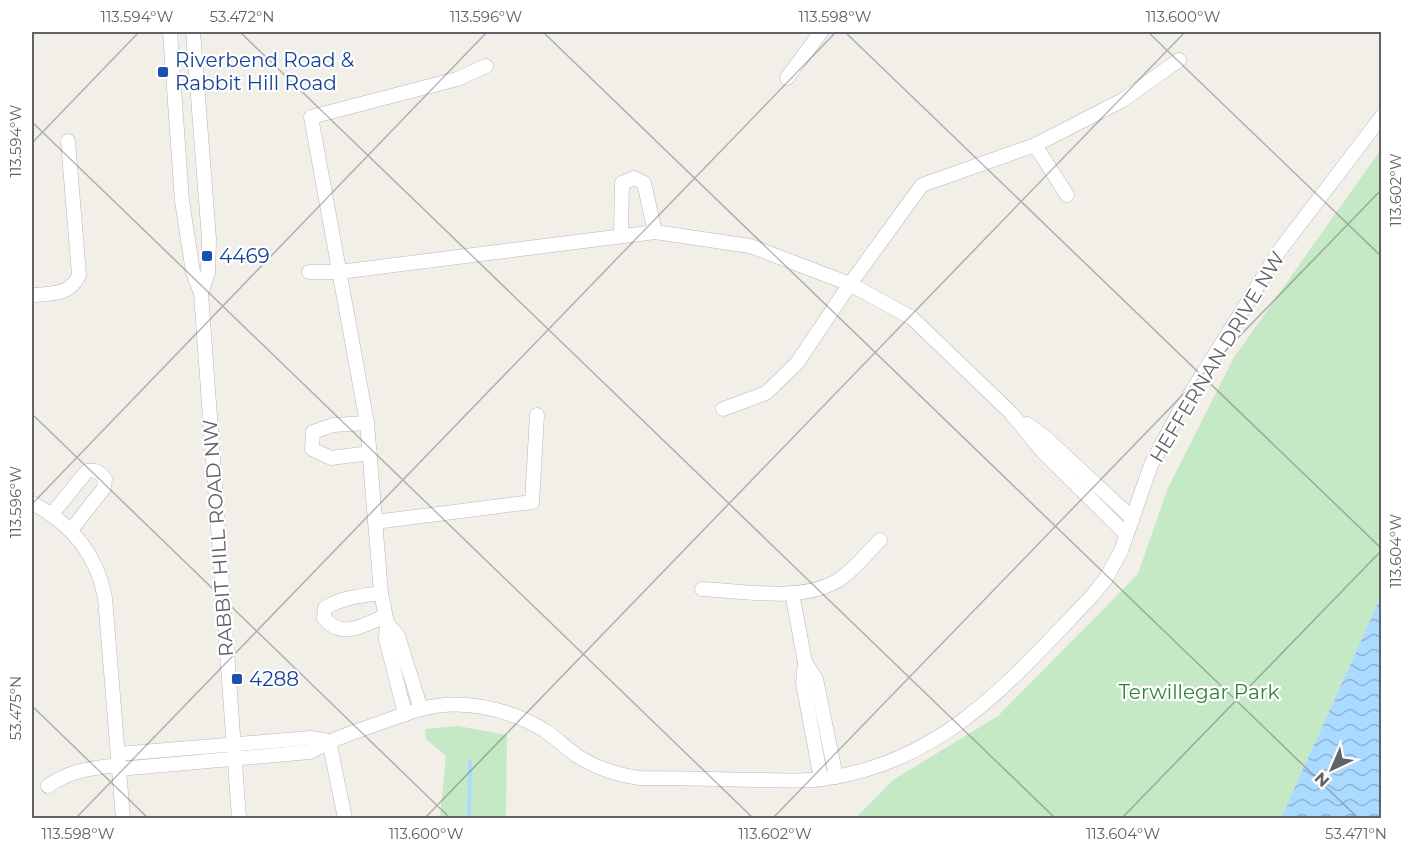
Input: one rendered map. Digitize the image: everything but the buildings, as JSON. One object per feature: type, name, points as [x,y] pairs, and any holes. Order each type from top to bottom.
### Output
[{"type":"street","name":"RABBIT HILL ROAD NW","points":[[170,32],[182,201],[191,261],[201,293],[239,819]]},
{"type":"street","name":"RABBIT HILL ROAD NW","points":[[193,32],[209,239],[208,273],[201,293]]},
{"type":"street","points":[[787,78],[820,32]]},
{"type":"street","points":[[723,409],[766,393],[797,363],[921,184],[1035,145],[1123,100],[1179,60]]},
{"type":"street","points":[[405,714],[386,639],[367,423],[311,117],[457,79],[486,66]]},
{"type":"street","name":"HEFFERNAN DRIVE NW","points":[[119,763],[233,759],[310,752],[329,741],[405,714],[445,705],[483,707],[512,715],[547,732],[599,768],[628,776],[821,779],[883,764],[912,751],[950,731],[998,693],[1091,597],[1114,566],[1151,465],[1179,412],[1280,250],[1382,116]]},
{"type":"street","points":[[32,295],[57,293],[69,289],[79,274],[68,141]]},
{"type":"street","points":[[1035,145],[1067,195]]},
{"type":"street","points":[[621,235],[622,183],[634,178],[644,183],[655,232]]},
{"type":"street","points":[[309,272],[339,272],[655,232],[750,246],[850,284],[912,318],[1011,413],[1043,452],[1126,534]]},
{"type":"street","points":[[1011,413],[1047,438],[1132,518]]},
{"type":"street","points":[[375,522],[532,502],[537,415]]},
{"type":"street","points":[[367,423],[333,425],[313,432],[312,449],[331,458],[370,453]]},
{"type":"street","points":[[51,514],[87,471],[92,470],[102,474],[105,479],[104,488],[71,530]]},
{"type":"street","points":[[32,503],[71,530],[90,555],[103,584],[123,819]]},
{"type":"street","points":[[702,589],[792,594],[815,591],[838,580],[880,540]]},
{"type":"street","points":[[381,593],[333,602],[325,608],[324,618],[331,626],[339,629],[351,629],[386,620]]},
{"type":"street","points":[[792,594],[805,662],[803,683],[821,779]]},
{"type":"street","points":[[386,620],[398,636],[421,709]]},
{"type":"street","points":[[805,662],[816,679],[836,777]]},
{"type":"street","name":"HEFFERNAN DRIVE NW","points":[[119,763],[232,743],[310,738],[329,741]]},
{"type":"street","points":[[329,741],[345,819]]},
{"type":"street","points":[[48,786],[59,778],[78,771],[119,763]]},
{"type":"green space","name":"Terwillegar Park","points":[[1381,149],[1381,596],[1281,818],[856,818],[893,780],[998,716],[1138,574],[1167,490],[1233,359]]},
{"type":"green space","points":[[458,726],[507,735],[506,818],[440,818],[446,756],[426,739],[425,729]]},
{"type":"water","points":[[1381,596],[1381,818],[1281,818]]},
{"type":"waterway","points":[[469,818],[470,762]]},
{"type":"place","name":"Riverbend Road & Rabbit Hill Road","points":[[163,72]]},
{"type":"place","name":"4469","points":[[207,256]]},
{"type":"place","name":"4288","points":[[237,679]]}]
